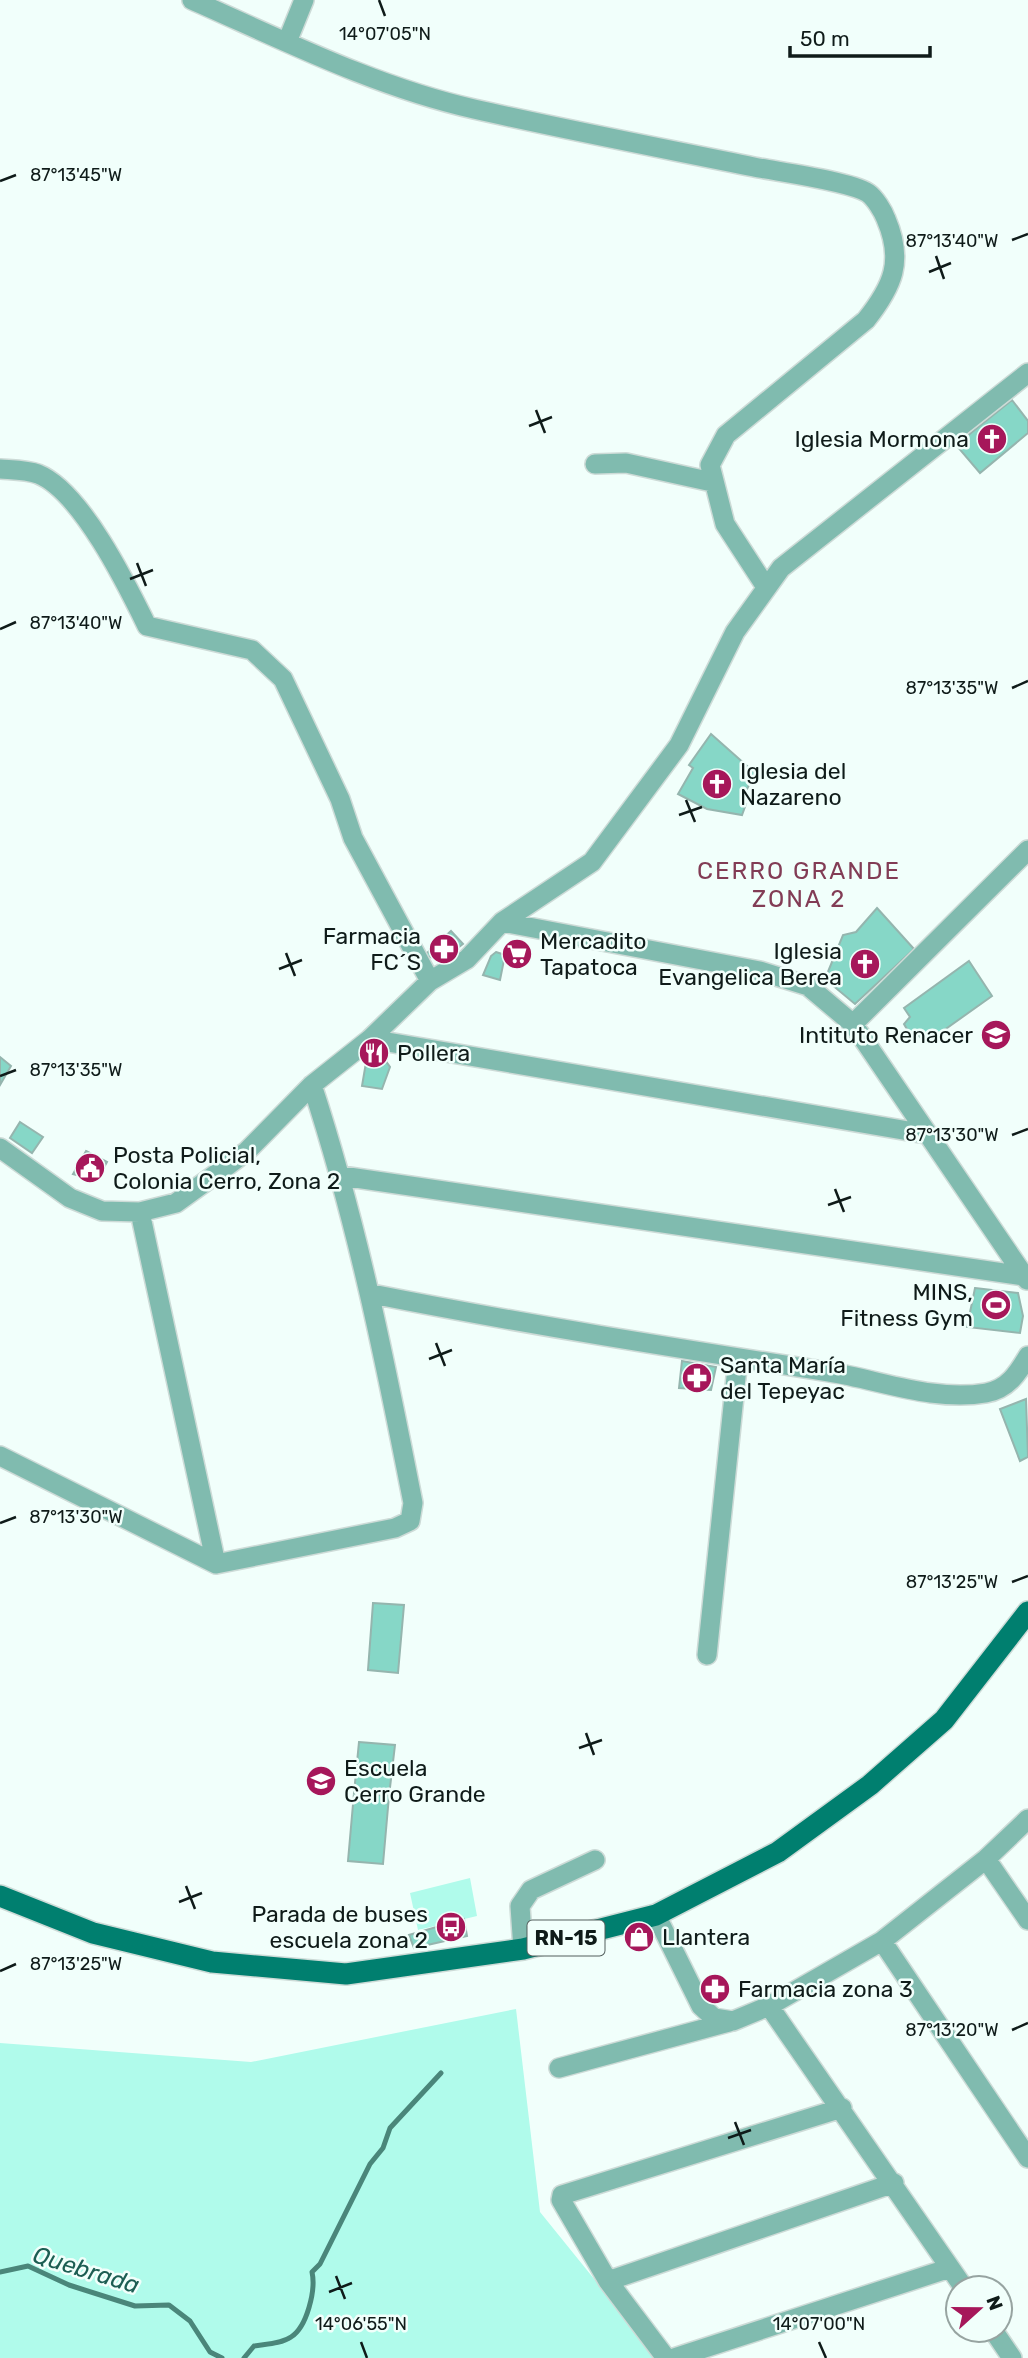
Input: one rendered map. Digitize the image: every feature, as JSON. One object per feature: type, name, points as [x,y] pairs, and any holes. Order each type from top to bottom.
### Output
[{"type":"main road","name":"RN-15","points":[[0,1896],[93,1933],[212,1962],[346,1974],[523,1949],[656,1915],[778,1852],[870,1785],[944,1720],[1028,1612]]},
{"type":"street","points":[[192,0],[394,85],[471,108],[805,176],[868,193],[883,212],[893,236],[897,256],[891,281],[881,302],[866,320],[726,435],[715,450],[710,465],[724,524],[766,587]]},
{"type":"street","points":[[287,42],[303,0]]},
{"type":"street","points":[[0,1148],[70,1198],[102,1211],[140,1212],[176,1203],[247,1151],[312,1085],[370,1040],[430,981],[467,959],[502,922],[592,862],[679,745],[735,632],[766,587],[791,559],[1028,373]]},
{"type":"street","points":[[595,464],[626,463],[712,482]]},
{"type":"street","points":[[0,469],[37,474],[60,488],[79,509],[147,626],[252,650],[284,679],[340,799],[353,838],[430,981]]},
{"type":"street","points":[[853,1024],[1028,850]]},
{"type":"street","points":[[502,922],[760,971],[808,986],[853,1024],[1026,1279]]},
{"type":"street","points":[[370,1040],[926,1134]]},
{"type":"street","points":[[0,1456],[216,1564],[395,1528],[410,1521],[413,1503],[372,1294],[342,1176],[312,1085]]},
{"type":"street","points":[[342,1176],[1026,1279]]},
{"type":"street","points":[[140,1212],[216,1564]]},
{"type":"street","points":[[372,1294],[542,1328],[627,1337],[846,1375],[926,1392],[988,1392],[1014,1381],[1028,1356]]},
{"type":"street","points":[[707,1655],[738,1358]]},
{"type":"street","points":[[559,2068],[733,2021],[769,2006],[882,1941],[986,1859],[1028,1819]]},
{"type":"street","points":[[986,1859],[1028,1920]]},
{"type":"street","points":[[523,1949],[520,1906],[531,1889],[595,1860]]},
{"type":"street","points":[[656,1915],[701,2006],[714,2018],[733,2021]]},
{"type":"street","points":[[882,1941],[1028,2158]]},
{"type":"street","points":[[769,2006],[894,2183],[954,2274]]},
{"type":"street","points":[[666,2358],[608,2281],[561,2200],[562,2195],[842,2108]]},
{"type":"street","points":[[608,2281],[894,2183]]},
{"type":"street","points":[[674,2358],[950,2268]]},
{"type":"green space","points":[[470,1878],[477,1916],[418,1930],[410,1893]]},
{"type":"green space","points":[[516,2009],[540,2212],[658,2358],[0,2358],[0,2043],[251,2062]]},
{"type":"building","name":"Iglesia Mormona","points":[[1012,400],[1028,421],[1028,433],[980,473],[956,445]]},
{"type":"building","name":"Iglesia del Nazareno","points":[[711,734],[755,773],[741,801],[746,804],[742,815],[707,809],[678,794],[693,768],[689,765]]},
{"type":"building","name":"Iglesia Evangelica Berea","points":[[877,908],[914,949],[855,1004],[825,979],[843,935],[856,932]]},
{"type":"building","name":"Farmacia FC´S","points":[[451,931],[463,944],[441,961],[425,955]]},
{"type":"building","name":"Mercadito Tapatoca","points":[[508,945],[530,950],[527,962],[504,958]]},
{"type":"building","points":[[496,952],[505,955],[500,980],[483,975],[491,956]]},
{"type":"building","points":[[969,961],[992,996],[926,1043],[918,1035],[912,1038],[904,1024],[910,1017],[904,1008]]},
{"type":"building","name":"Pollera","points":[[370,1039],[390,1067],[382,1089],[362,1086]]},
{"type":"building","points":[[0,1057],[11,1066],[0,1085]]},
{"type":"building","points":[[20,1122],[43,1137],[32,1153],[10,1138]]},
{"type":"building","points":[[20,1122],[43,1137],[32,1153],[10,1138]]},
{"type":"building","name":"Posta Policial, Colonia Cerro, Zona 2","points":[[86,1151],[107,1162],[97,1180],[73,1174]]},
{"type":"building","name":"MINS, Fitness Gym","points":[[975,1288],[1018,1293],[1023,1316],[1020,1333],[967,1327]]},
{"type":"building","name":"Santa María del Tepeyac","points":[[682,1361],[716,1367],[711,1390],[679,1388]]},
{"type":"building","points":[[1026,1399],[1028,1457],[1020,1461],[1000,1409]]},
{"type":"building","points":[[373,1603],[404,1605],[398,1673],[368,1670]]},
{"type":"building","points":[[359,1742],[395,1745],[389,1796],[354,1793]]},
{"type":"building","points":[[354,1793],[389,1796],[383,1864],[348,1861]]},
{"type":"building","name":"Parada de buses escuela zona 2","points":[[464,1919],[467,1936],[414,1948],[409,1935]]},
{"type":"building","name":"Llantera","points":[[647,1926],[653,1939],[630,1948],[625,1934]]},
{"type":"building","name":"Farmacia zona 3","points":[[721,1977],[728,1992],[707,2001],[703,1986]]},
{"type":"waterway","points":[[244,2358],[254,2346],[287,2339],[302,2325],[311,2298],[312,2272],[320,2264],[370,2164],[383,2148],[390,2128],[441,2073]]},
{"type":"waterway","name":"Quebrada","points":[[0,2272],[28,2266],[69,2285],[135,2306],[169,2305],[190,2321],[210,2352],[222,2358]]},
{"type":"place","name":"Iglesia Mormona","points":[[992,439]]},
{"type":"place","name":"Iglesia del Nazareno","points":[[717,784]]},
{"type":"place","name":"Farmacia FC´S","points":[[444,949]]},
{"type":"place","name":"Mercadito Tapatoca","points":[[517,954]]},
{"type":"place","name":"Iglesia Evangelica Berea","points":[[865,964]]},
{"type":"place","name":"Intituto Renacer","points":[[996,1035]]},
{"type":"place","name":"Pollera","points":[[374,1053]]},
{"type":"place","name":"Posta Policial, Colonia Cerro, Zona 2","points":[[90,1168]]},
{"type":"place","name":"MINS, Fitness Gym","points":[[996,1305]]},
{"type":"place","name":"Santa María del Tepeyac","points":[[697,1378]]},
{"type":"place","name":"Escuela Cerro Grande","points":[[321,1781]]},
{"type":"place","name":"Parada de buses escuela zona 2","points":[[451,1927]]},
{"type":"place","name":"Llantera","points":[[639,1937]]},
{"type":"place","name":"Farmacia zona 3","points":[[715,1989]]},
{"type":"district","name":"CERRO GRANDE ZONA 2","points":[[799,885]]}]
